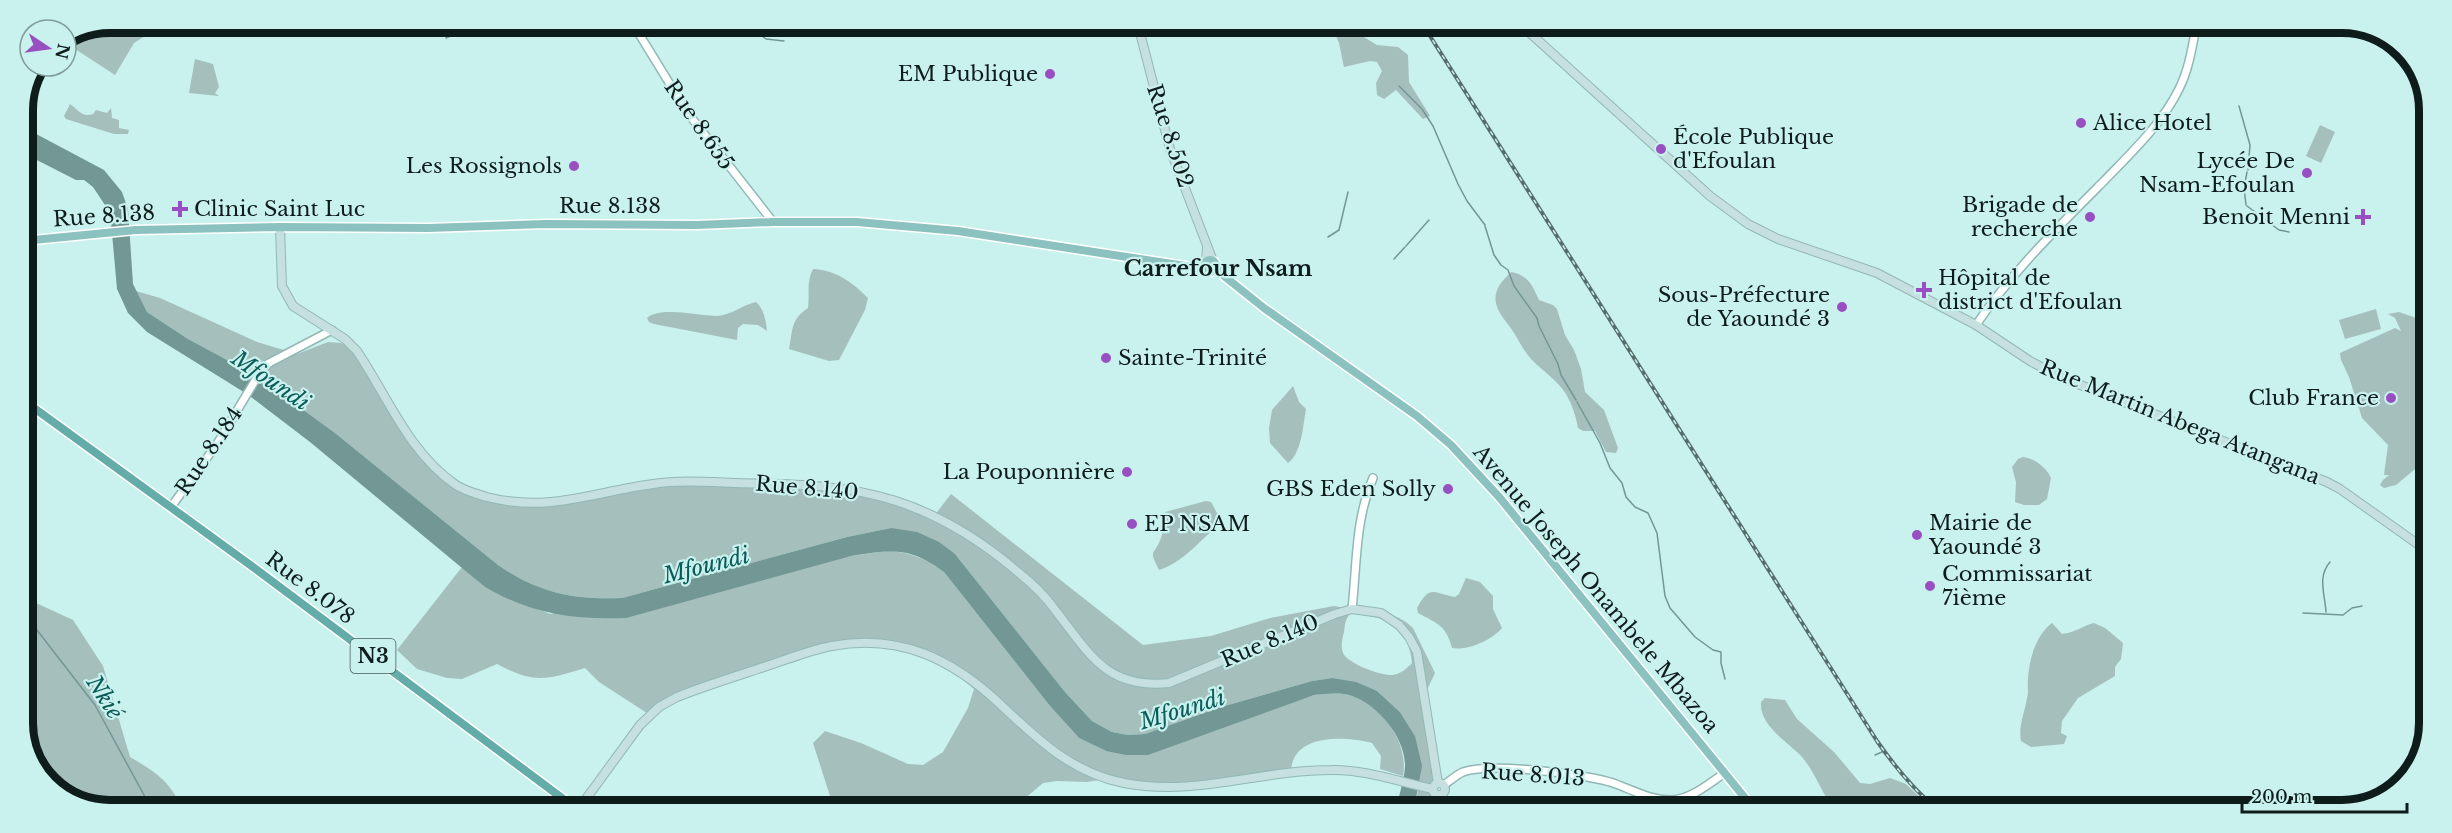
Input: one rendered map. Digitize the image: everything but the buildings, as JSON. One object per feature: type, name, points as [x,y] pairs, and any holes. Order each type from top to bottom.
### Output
[{"type":"highway","name":"Rue 8.078","points":[[33,407],[565,800]]},
{"type":"main road","name":"Rue 8.502","points":[[1140,33],[1170,149],[1207,245],[1209,266]]},
{"type":"main road","name":"Rue Martin Abega Atangana","points":[[1530,33],[1710,196],[1748,224],[1778,239],[1877,273],[1976,325],[2030,361],[2060,377],[2327,482],[2419,545]]},
{"type":"main road","name":"Rue 8.138","points":[[33,240],[136,231],[280,227],[428,228],[483,225],[857,222],[921,227],[1194,267],[1209,266]]},
{"type":"main road","name":"Rue 8.140","points":[[280,227],[282,286],[293,306],[332,330],[357,351],[418,450],[439,472],[458,486],[481,495],[525,504],[585,498],[654,484],[720,483],[808,484],[852,489],[896,501],[934,516],[1001,558],[1049,602],[1102,668],[1131,682],[1149,685],[1169,683],[1335,614],[1352,609],[1381,613],[1399,624],[1409,636],[1417,652],[1438,788]]},
{"type":"main road","name":"Avenue Joseph Onambele Mbazoa","points":[[1209,266],[1264,308],[1417,416],[1456,450],[1500,498],[1748,800]]},
{"type":"main road","points":[[585,800],[640,725],[659,707],[677,696],[809,652],[857,643],[907,648],[950,664],[991,696],[1041,743],[1066,760],[1105,779],[1166,789],[1194,788],[1332,770],[1438,788],[1433,800]]},
{"type":"street","name":"Rue 8.655","points":[[639,33],[687,112],[773,222]]},
{"type":"street","points":[[1976,325],[2002,289],[2164,114],[2183,79],[2191,56],[2195,33]]},
{"type":"street","name":"Rue 8.184","points":[[171,507],[217,444],[257,376],[269,363],[332,330]]},
{"type":"street","points":[[1352,609],[1357,536],[1361,512],[1373,478]]},
{"type":"street","name":"Rue 8.013","points":[[1438,788],[1463,772],[1472,770],[1535,771],[1604,781],[1656,798],[1673,800],[1692,794],[1725,773]]},
{"type":"shaded area","points":[[150,33],[134,43],[115,75],[78,51],[78,40],[95,34]]},
{"type":"shaded area","points":[[1357,33],[1377,45],[1398,47],[1408,55],[1409,82],[1430,116],[1423,119],[1396,90],[1384,99],[1377,95],[1376,83],[1382,71],[1377,62],[1370,61],[1344,67],[1335,34]]},
{"type":"shaded area","points":[[195,59],[213,64],[219,87],[215,93],[219,96],[189,93]]},
{"type":"shaded area","points":[[70,104],[85,115],[93,114],[96,110],[107,113],[111,108],[112,118],[119,120],[119,128],[129,130],[128,134],[114,134],[66,119],[64,116]]},
{"type":"shaded area","points":[[2320,125],[2335,132],[2321,163],[2306,156]]},
{"type":"shaded area","points":[[33,132],[104,170],[122,192],[128,209],[133,284],[147,312],[188,339],[257,376],[335,433],[498,565],[528,582],[572,596],[622,598],[847,537],[891,528],[917,532],[939,542],[955,554],[1065,692],[1092,721],[1112,732],[1128,735],[1145,734],[1221,707],[1312,681],[1332,678],[1356,682],[1377,691],[1400,712],[1415,736],[1422,766],[1416,800],[1398,800],[1405,767],[1401,745],[1396,734],[1371,707],[1362,700],[1347,695],[1314,695],[1148,755],[1126,755],[1106,751],[1079,738],[1050,706],[944,572],[910,554],[878,552],[851,556],[626,618],[570,616],[519,604],[485,587],[310,442],[247,394],[147,332],[128,313],[117,289],[111,222],[107,208],[93,187],[84,180],[76,180],[33,158]]},
{"type":"shaded area","points":[[813,269],[843,278],[868,298],[865,310],[839,360],[829,361],[789,349],[795,321],[808,308],[809,284]]},
{"type":"shaded area","points":[[1511,272],[1522,276],[1532,285],[1539,300],[1557,309],[1565,335],[1581,369],[1585,392],[1604,410],[1618,448],[1616,453],[1606,452],[1595,431],[1583,431],[1578,428],[1574,411],[1566,394],[1555,380],[1529,357],[1502,316],[1495,297],[1500,285]]},
{"type":"shaded area","points":[[136,291],[160,298],[257,342],[297,354],[328,342],[341,343],[357,351],[418,450],[458,487],[525,504],[654,484],[852,489],[934,516],[951,494],[1143,645],[1211,636],[1270,618],[1334,606],[1397,617],[1413,628],[1435,673],[1424,696],[1439,800],[1416,800],[1419,786],[1415,736],[1400,712],[1377,691],[1332,678],[1312,681],[1221,707],[1145,734],[1128,735],[1112,732],[1092,721],[1065,692],[955,554],[891,528],[847,537],[622,598],[572,596],[543,588],[513,575],[498,565],[335,433],[257,376],[188,339],[147,312]],"holes":[[[1350,614],[1374,617],[1393,625],[1406,640],[1412,663],[1398,674],[1392,675],[1366,669],[1344,655],[1342,644],[1345,625]]]},
{"type":"shaded area","points":[[756,302],[763,312],[767,331],[758,325],[743,324],[738,328],[737,340],[654,324],[647,318],[653,314],[670,312],[717,316]]},
{"type":"shaded area","points":[[2376,309],[2381,329],[2345,339],[2339,320]]},
{"type":"shaded area","name":"Club France","points":[[2399,312],[2419,319],[2419,466],[2396,485],[2384,488],[2380,485],[2389,475],[2384,475],[2388,445],[2362,418],[2340,353],[2395,328],[2401,331],[2395,318],[2388,314]]},
{"type":"shaded area","points":[[1293,386],[1299,402],[1306,409],[1299,446],[1288,463],[1270,443],[1269,428],[1272,410]]},
{"type":"shaded area","points":[[2023,457],[2040,464],[2051,478],[2047,499],[2039,505],[2024,505],[2015,502],[2016,482],[2012,467],[2018,459]]},
{"type":"shaded area","points":[[1206,501],[1211,502],[1222,522],[1184,556],[1159,570],[1153,553],[1162,535],[1165,512]]},
{"type":"shaded area","points":[[887,551],[903,553],[930,563],[944,572],[1050,706],[1079,738],[1106,751],[1314,695],[1343,694],[1363,701],[1383,717],[1398,739],[1404,764],[1403,776],[1380,769],[1381,756],[1372,743],[1335,739],[1321,740],[1300,750],[1293,760],[1291,773],[1194,788],[1105,779],[1087,782],[1043,783],[1023,800],[832,800],[813,743],[825,731],[861,743],[908,764],[923,765],[943,752],[968,708],[974,689],[940,665],[920,657],[900,651],[857,647],[816,653],[795,662],[714,683],[650,715],[599,682],[585,668],[540,678],[521,675],[497,664],[462,679],[447,678],[417,669],[397,650],[462,567],[485,587],[550,614]]},
{"type":"shaded area","points":[[1466,578],[1480,582],[1493,596],[1493,609],[1502,628],[1479,644],[1465,648],[1452,648],[1444,630],[1418,613],[1417,608],[1428,593],[1436,592],[1455,597],[1459,594]]},
{"type":"shaded area","points":[[33,602],[73,620],[103,666],[130,757],[160,777],[178,800],[110,800],[85,796],[55,778],[43,762],[33,728]]},
{"type":"shaded area","points":[[2052,623],[2062,634],[2094,623],[2105,628],[2123,643],[2121,659],[2115,667],[2115,676],[2078,698],[2062,721],[2061,733],[2067,736],[2064,744],[2031,747],[2021,741],[2020,735],[2028,696],[2030,664],[2034,648],[2046,628]]},
{"type":"shaded area","points":[[1765,698],[1785,700],[1797,719],[1834,752],[1860,783],[1870,784],[1890,778],[1906,784],[1923,800],[1828,800],[1807,763],[1769,726],[1762,711],[1761,702]]},
{"type":"waterway","points":[[446,38],[457,33]]},
{"type":"waterway","points":[[758,33],[766,39],[784,41]]},
{"type":"waterway","points":[[1399,86],[1422,109],[1433,126],[1458,184],[1467,201],[1485,225]]},
{"type":"waterway","points":[[2239,106],[2250,145],[2248,170]]},
{"type":"waterway","points":[[2246,205],[2244,188],[2247,172]]},
{"type":"waterway","points":[[1328,237],[1339,230],[1348,192]]},
{"type":"waterway","points":[[2247,206],[2279,230],[2289,232]]},
{"type":"waterway","points":[[1406,246],[1429,220]]},
{"type":"waterway","points":[[1485,226],[1494,255],[1508,270],[1514,286],[1537,318],[1561,375],[1576,400]]},
{"type":"waterway","points":[[1394,259],[1405,247]]},
{"type":"waterway","points":[[1577,402],[1600,443],[1610,468],[1622,483],[1626,497],[1635,507],[1648,513],[1657,533],[1665,596],[1670,608],[1695,637],[1713,650],[1721,652],[1725,679]]},
{"type":"waterway","points":[[2326,612],[2323,580],[2330,562]]},
{"type":"waterway","points":[[2303,613],[2343,615],[2352,608],[2362,606]]},
{"type":"waterway","name":"Nkié","points":[[33,625],[95,705],[147,800]]},
{"type":"waterway","points":[[1875,755],[1882,752]]},
{"type":"railway","points":[[1428,33],[1877,741],[1905,778],[1927,800]]},
{"type":"place","name":"EM Publique","points":[[1050,74]]},
{"type":"place","name":"Alice Hotel","points":[[2081,123]]},
{"type":"place","name":"École Publique d'Efoulan","points":[[1661,149]]},
{"type":"place","name":"Les Rossignols","points":[[574,166]]},
{"type":"place","name":"Lycée De Nsam-Efoulan","points":[[2307,173]]},
{"type":"place","name":"Clinic Saint Luc","points":[[180,209]]},
{"type":"place","name":"Brigade de recherche","points":[[2090,217]]},
{"type":"place","name":"Benoit Menni","points":[[2363,217]]},
{"type":"place","name":"Hôpital de district d'Efoulan","points":[[1924,290]]},
{"type":"place","name":"Sous-Préfecture de Yaoundé 3","points":[[1842,307]]},
{"type":"place","name":"Sainte-Trinité","points":[[1106,358]]},
{"type":"place","name":"Club France","points":[[2391,398]]},
{"type":"place","name":"La Pouponnière","points":[[1127,472]]},
{"type":"place","name":"GBS Eden Solly","points":[[1448,489]]},
{"type":"place","name":"EP NSAM","points":[[1132,524]]},
{"type":"place","name":"Mairie de Yaoundé 3","points":[[1917,535]]},
{"type":"place","name":"Commissariat 7ième","points":[[1930,586]]},
{"type":"district","name":"Carrefour Nsam","points":[[1218,268]]},
{"type":"water label","name":"Mfoundi","points":[[271,380]]},
{"type":"water label","name":"Mfoundi","points":[[706,565]]},
{"type":"water label","name":"Mfoundi","points":[[1182,709]]}]
